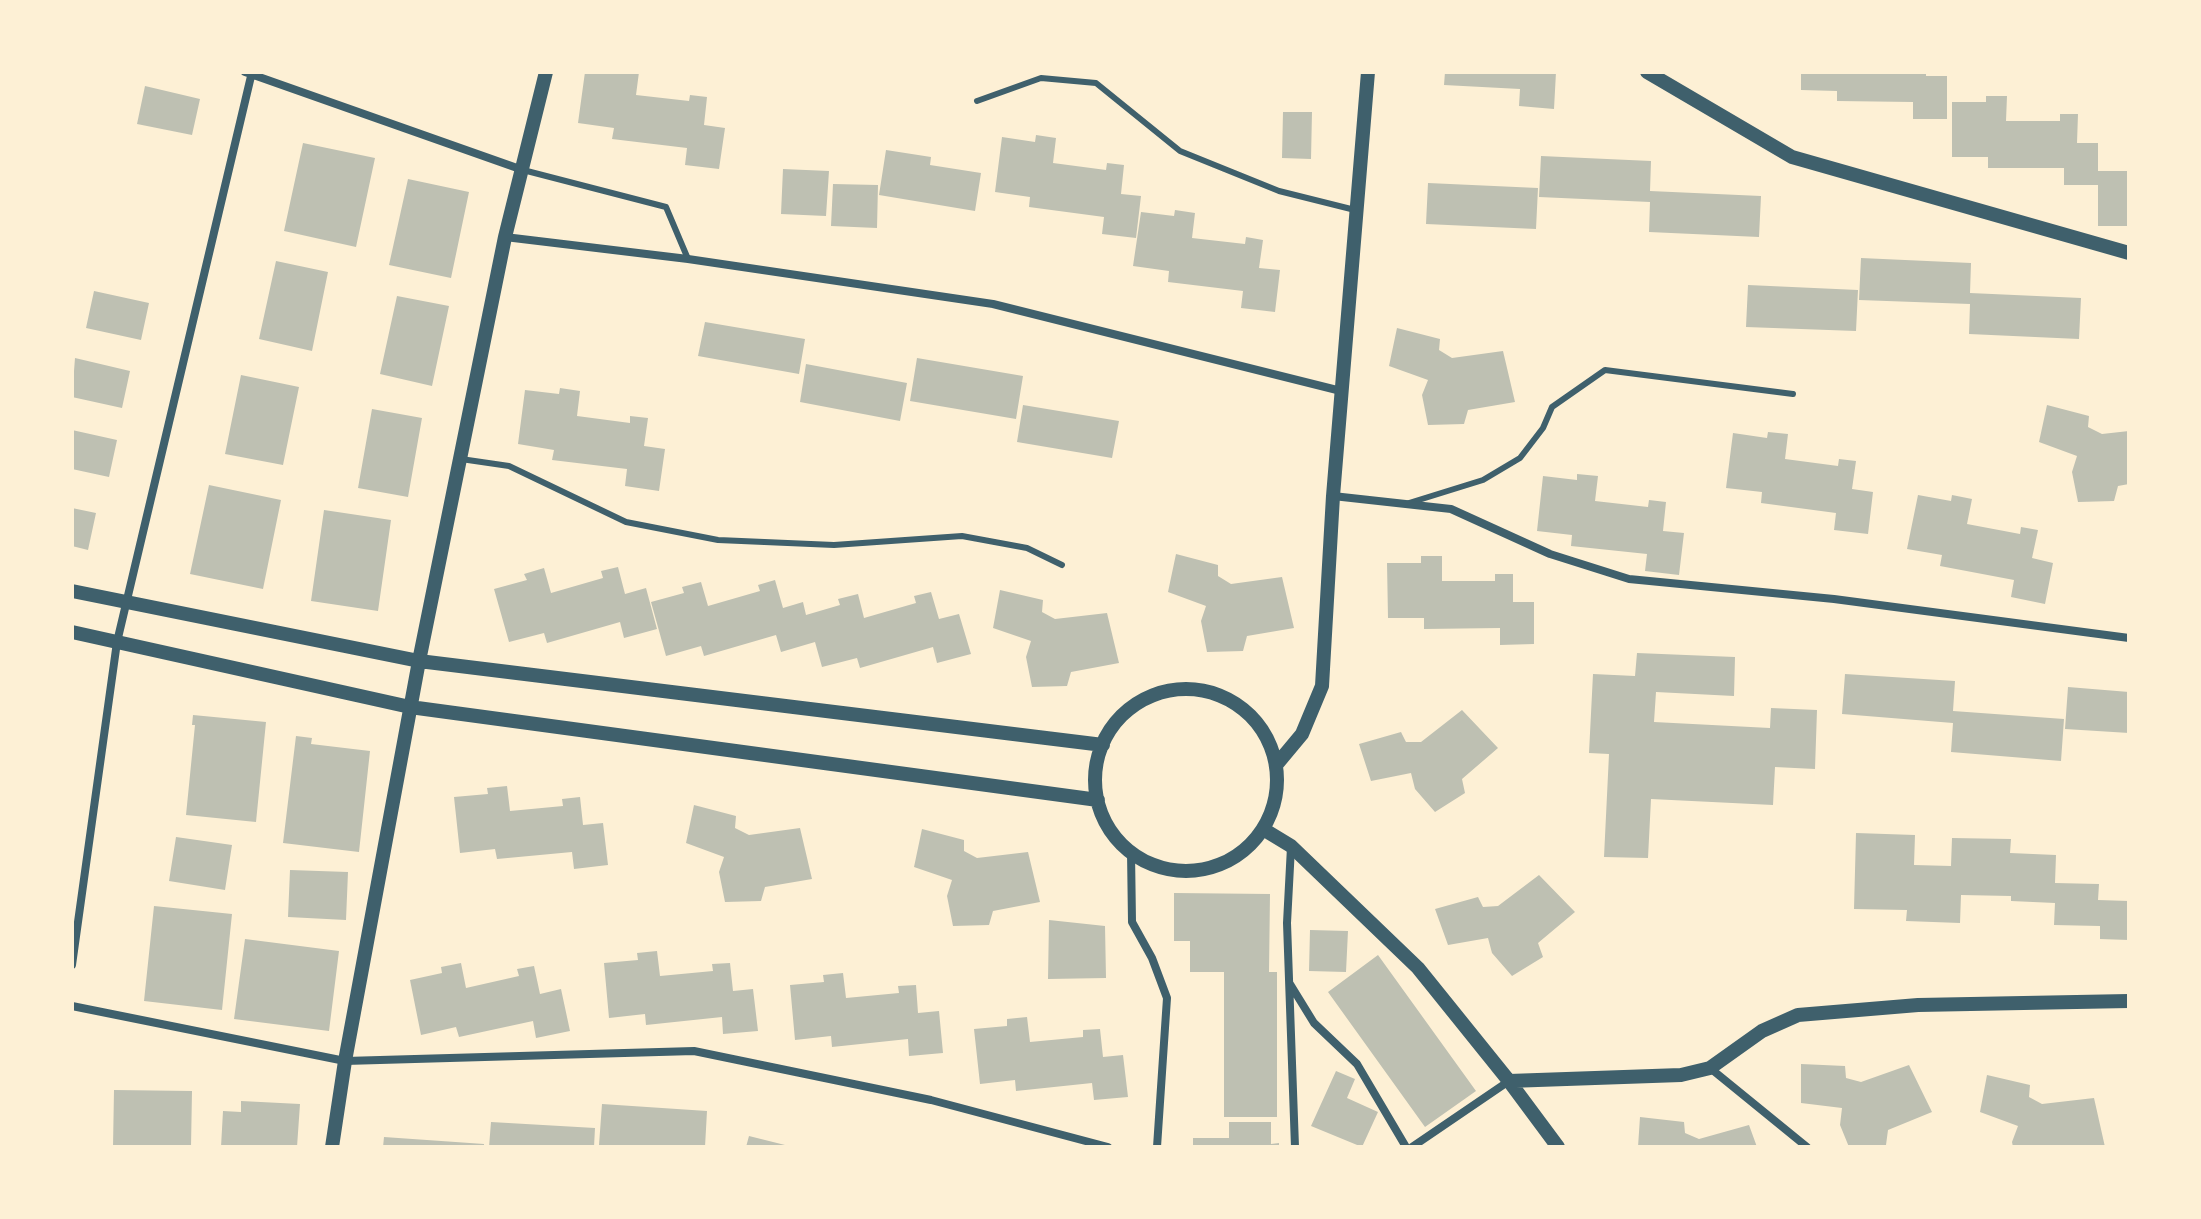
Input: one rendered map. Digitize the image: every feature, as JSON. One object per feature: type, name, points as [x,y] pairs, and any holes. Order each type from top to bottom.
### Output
[{"type":"street","points":[[332,1147],[419,661],[505,237],[546,72]]},
{"type":"street","points":[[1277,764],[1302,734],[1322,686],[1333,496],[1368,72]]},
{"type":"street","points":[[1647,72],[1792,157],[2129,253]]},
{"type":"street","points":[[72,965],[117,642],[250,73],[520,169]]},
{"type":"street","points":[[505,237],[688,259],[993,304],[1341,391]]},
{"type":"street","points":[[1333,496],[1451,509],[1550,554],[1629,579],[1834,599],[2129,638]]},
{"type":"street","points":[[72,591],[419,661],[1103,745]]},
{"type":"street","points":[[72,632],[410,707],[1098,800]]},
{"type":"street","points":[[1175,689],[1207,691],[1246,710],[1266,735],[1277,764],[1277,796],[1268,821],[1250,847],[1223,865],[1183,872],[1151,866],[1122,847],[1103,821],[1094,780],[1105,736],[1120,716],[1147,697],[1175,689]]},
{"type":"street","points":[[1263,829],[1291,846],[1418,968],[1558,1147]]},
{"type":"street","points":[[1291,846],[1287,923],[1295,1147]]},
{"type":"street","points":[[1131,852],[1132,922],[1152,958],[1167,998],[1157,1147]]},
{"type":"street","points":[[1289,983],[1314,1023],[1357,1064],[1406,1147]]},
{"type":"street","points":[[1412,1147],[1509,1081],[1681,1075],[1710,1068],[1762,1031],[1798,1015],[1918,1005],[2129,1001]]},
{"type":"street","points":[[72,1006],[345,1061],[694,1051],[931,1100],[1108,1147]]},
{"type":"street","points":[[1710,1068],[1807,1147]]},
{"type":"lane","points":[[977,101],[1041,78],[1096,83],[1180,151],[1279,191],[1355,210]]},
{"type":"lane","points":[[520,169],[666,207],[688,259]]},
{"type":"lane","points":[[1405,504],[1483,480],[1520,458],[1543,428],[1552,407],[1605,370],[1793,394]]},
{"type":"lane","points":[[461,459],[509,466],[626,522],[718,540],[834,545],[962,536],[1027,548],[1062,565]]},
{"type":"building","points":[[585,72],[639,72],[636,95],[689,101],[690,95],[707,97],[704,125],[725,128],[719,169],[685,165],[687,148],[612,139],[614,128],[578,123]]},
{"type":"building","points":[[1445,72],[1556,72],[1554,109],[1519,106],[1520,89],[1444,85]]},
{"type":"building","points":[[1801,72],[1926,72],[1926,76],[1947,76],[1947,119],[1913,119],[1913,102],[1837,101],[1837,91],[1801,90]]},
{"type":"building","points":[[145,86],[200,99],[192,135],[137,124]]},
{"type":"building","points":[[1986,96],[2007,96],[2006,121],[2060,121],[2060,114],[2078,114],[2077,143],[2098,143],[2098,171],[2129,171],[2129,226],[2098,226],[2098,185],[2064,185],[2064,168],[1988,168],[1988,157],[1952,157],[1952,102],[1986,102]]},
{"type":"building","points":[[1283,112],[1312,112],[1311,159],[1282,158]]},
{"type":"building","points":[[1036,135],[1056,138],[1053,163],[1106,170],[1107,163],[1124,165],[1121,194],[1141,196],[1136,238],[1102,234],[1104,217],[1029,207],[1030,197],[995,192],[1002,137],[1035,142]]},
{"type":"building","points":[[303,143],[375,158],[356,247],[284,231]]},
{"type":"building","points":[[886,150],[931,157],[930,165],[981,173],[975,211],[879,195]]},
{"type":"building","points":[[1541,156],[1651,161],[1650,191],[1761,196],[1759,237],[1649,232],[1650,202],[1539,197]]},
{"type":"building","points":[[783,169],[829,171],[826,216],[781,214]]},
{"type":"building","points":[[408,179],[469,192],[451,278],[389,265]]},
{"type":"building","points":[[1428,183],[1538,188],[1536,229],[1426,224]]},
{"type":"building","points":[[833,184],[878,185],[877,228],[831,226]]},
{"type":"building","points":[[1175,210],[1195,213],[1192,238],[1245,244],[1246,237],[1263,240],[1259,268],[1280,270],[1275,312],[1241,308],[1243,291],[1168,282],[1169,271],[1133,266],[1141,212],[1174,216]]},
{"type":"building","points":[[1861,258],[1971,263],[1970,293],[2081,298],[2079,339],[1969,334],[1970,304],[1859,300]]},
{"type":"building","points":[[276,261],[328,272],[312,351],[259,339]]},
{"type":"building","points":[[1748,285],[1858,290],[1856,331],[1746,327]]},
{"type":"building","points":[[94,291],[149,303],[141,340],[86,328]]},
{"type":"building","points":[[397,296],[449,306],[432,386],[380,374]]},
{"type":"building","points":[[705,322],[805,339],[799,374],[698,356]]},
{"type":"building","points":[[1397,328],[1440,339],[1439,350],[1452,358],[1503,351],[1515,402],[1468,410],[1464,424],[1428,425],[1422,395],[1428,380],[1389,366]]},
{"type":"building","points":[[75,358],[130,371],[122,408],[72,397]]},
{"type":"building","points":[[917,358],[1023,376],[1016,419],[910,401]]},
{"type":"building","points":[[806,364],[907,383],[900,421],[800,402]]},
{"type":"building","points":[[241,375],[299,387],[283,465],[225,454]]},
{"type":"building","points":[[560,388],[580,391],[577,416],[630,423],[630,416],[648,418],[644,446],[665,449],[659,491],[625,486],[627,469],[552,460],[554,450],[518,444],[525,390],[559,394]]},
{"type":"building","points":[[1023,405],[1119,421],[1112,458],[1017,442]]},
{"type":"building","points":[[2047,405],[2089,416],[2088,427],[2102,434],[2129,431],[2129,484],[2118,486],[2114,501],[2078,502],[2072,472],[2077,456],[2039,442]]},
{"type":"building","points":[[372,409],[422,418],[408,497],[358,488]]},
{"type":"building","points":[[72,430],[117,440],[109,477],[72,469]]},
{"type":"building","points":[[1768,432],[1788,434],[1785,459],[1838,466],[1839,459],[1856,461],[1852,489],[1873,492],[1868,534],[1834,530],[1836,513],[1761,503],[1762,492],[1726,488],[1733,433],[1767,438]]},
{"type":"building","points":[[1577,474],[1598,476],[1595,501],[1648,507],[1649,500],[1666,502],[1663,531],[1684,533],[1679,575],[1645,571],[1647,554],[1571,546],[1572,535],[1537,531],[1543,476],[1577,480]]},
{"type":"building","points":[[209,485],[281,500],[263,589],[190,574]]},
{"type":"building","points":[[1918,495],[1951,501],[1952,495],[1972,499],[1967,524],[2020,534],[2021,527],[2038,530],[2032,558],[2053,563],[2045,604],[2011,597],[2014,580],[1940,566],[1942,555],[1907,549]]},
{"type":"building","points":[[72,508],[96,513],[88,550],[72,546]]},
{"type":"building","points":[[324,510],[391,520],[378,611],[311,601]]},
{"type":"building","points":[[1176,554],[1218,565],[1218,576],[1231,584],[1282,577],[1294,628],[1247,636],[1243,651],[1207,652],[1201,621],[1206,606],[1168,592]]},
{"type":"building","points":[[1421,556],[1442,556],[1442,581],[1495,581],[1495,574],[1513,574],[1513,602],[1534,602],[1534,644],[1500,645],[1500,628],[1424,629],[1424,618],[1388,618],[1387,563],[1421,563]]},
{"type":"building","points":[[618,567],[625,594],[646,588],[657,629],[624,638],[620,622],[547,643],[544,633],[509,642],[494,589],[527,580],[524,574],[544,568],[551,593],[603,578],[601,571]]},
{"type":"building","points":[[775,580],[783,608],[803,602],[806,615],[840,605],[838,599],[858,594],[864,618],[916,603],[914,596],[931,592],[939,619],[959,614],[971,654],[937,663],[933,647],[860,668],[857,658],[822,667],[815,642],[781,652],[776,635],[704,656],[701,646],[666,656],[651,602],[684,593],[682,587],[701,582],[708,606],[760,591],[758,585]]},
{"type":"building","points":[[1000,590],[1043,600],[1042,612],[1055,619],[1107,613],[1119,663],[1071,672],[1067,686],[1032,687],[1026,657],[1031,641],[993,628]]},
{"type":"building","points":[[1637,653],[1735,657],[1734,696],[1656,692],[1654,722],[1770,728],[1771,708],[1817,710],[1815,769],[1775,767],[1773,805],[1651,799],[1648,858],[1604,857],[1609,754],[1589,753],[1593,674],[1635,676]]},
{"type":"building","points":[[1845,674],[1955,681],[1953,711],[2064,719],[2061,761],[1951,752],[1953,723],[1842,714]]},
{"type":"building","points":[[2068,687],[2129,692],[2129,733],[2065,729]]},
{"type":"building","points":[[1462,710],[1498,748],[1462,779],[1465,793],[1435,812],[1415,789],[1411,773],[1371,781],[1359,744],[1401,732],[1406,742],[1421,742]]},
{"type":"building","points":[[193,715],[266,722],[256,822],[186,815],[195,725],[192,725]]},
{"type":"building","points":[[296,736],[312,738],[311,744],[370,751],[359,852],[283,843]]},
{"type":"building","points":[[507,786],[510,811],[563,806],[562,799],[580,797],[583,825],[603,823],[608,865],[574,869],[572,852],[497,859],[495,849],[460,853],[454,797],[488,794],[487,788]]},
{"type":"building","points":[[694,805],[736,816],[735,828],[749,835],[800,828],[812,879],[765,887],[761,901],[725,902],[719,872],[724,857],[686,843]]},
{"type":"building","points":[[922,829],[964,840],[964,851],[977,858],[1028,852],[1040,902],[993,911],[989,925],[953,926],[947,896],[952,880],[914,867]]},
{"type":"building","points":[[1856,833],[1915,835],[1914,865],[1951,866],[1952,838],[2011,839],[2010,853],[2056,855],[2055,883],[2099,884],[2098,900],[2129,901],[2129,940],[2100,939],[2100,926],[2054,925],[2055,903],[2011,901],[2011,896],[1961,895],[1960,923],[1906,921],[1907,910],[1854,909]]},
{"type":"building","points":[[176,837],[232,845],[225,890],[169,881]]},
{"type":"building","points":[[290,870],[348,872],[346,920],[288,917]]},
{"type":"building","points":[[1539,875],[1575,912],[1538,943],[1543,957],[1512,976],[1492,953],[1488,938],[1448,945],[1435,909],[1478,897],[1483,907],[1498,906]]},
{"type":"building","points":[[1174,893],[1270,894],[1269,972],[1277,972],[1277,1117],[1224,1117],[1224,972],[1190,972],[1190,941],[1174,941]]},
{"type":"building","points":[[154,906],[232,914],[222,1010],[144,1001]]},
{"type":"building","points":[[1049,920],[1105,926],[1106,978],[1048,979]]},
{"type":"building","points":[[1310,930],[1348,931],[1346,972],[1309,971]]},
{"type":"building","points":[[245,939],[339,951],[329,1031],[234,1019]]},
{"type":"building","points":[[657,951],[660,976],[713,971],[712,964],[730,963],[733,991],[753,989],[758,1031],[723,1034],[722,1017],[646,1025],[645,1014],[609,1018],[604,963],[638,960],[637,953]]},
{"type":"building","points":[[1378,955],[1476,1091],[1425,1127],[1328,992]]},
{"type":"building","points":[[461,963],[466,988],[519,976],[517,969],[534,966],[540,994],[561,989],[570,1031],[536,1038],[533,1021],[459,1037],[456,1027],[421,1035],[410,980],[442,973],[441,967]]},
{"type":"building","points":[[843,973],[846,998],[899,993],[898,986],[916,985],[918,1013],[939,1011],[943,1053],[909,1056],[908,1039],[832,1047],[831,1036],[795,1040],[790,985],[824,982],[823,975]]},
{"type":"building","points":[[1027,1017],[1030,1042],[1083,1037],[1083,1030],[1100,1029],[1103,1057],[1123,1055],[1128,1097],[1094,1100],[1092,1083],[1016,1091],[1015,1080],[980,1084],[974,1029],[1007,1026],[1007,1019]]},
{"type":"building","points":[[1801,1064],[1845,1066],[1846,1078],[1861,1082],[1909,1065],[1932,1112],[1888,1130],[1886,1145],[1849,1147],[1840,1125],[1842,1108],[1801,1103]]},
{"type":"building","points":[[1336,1071],[1355,1079],[1347,1098],[1378,1112],[1362,1147],[1311,1126]]},
{"type":"building","points":[[1987,1075],[2030,1085],[2029,1097],[2042,1104],[2094,1098],[2105,1147],[2013,1147],[2018,1126],[1980,1112]]},
{"type":"building","points":[[114,1090],[192,1091],[191,1147],[113,1147]]},
{"type":"building","points":[[241,1101],[300,1104],[297,1147],[221,1147],[223,1111],[241,1112]]},
{"type":"building","points":[[602,1104],[707,1111],[705,1147],[599,1145]]},
{"type":"building","points":[[1640,1117],[1684,1122],[1685,1133],[1699,1139],[1749,1125],[1757,1147],[1638,1147]]},
{"type":"building","points":[[491,1122],[595,1128],[594,1147],[489,1147]]},
{"type":"building","points":[[1229,1122],[1271,1122],[1271,1144],[1279,1143],[1279,1147],[1193,1147],[1193,1138],[1229,1138]]},
{"type":"building","points":[[749,1136],[789,1146],[789,1147],[746,1147]]},
{"type":"building","points":[[384,1137],[484,1144],[484,1147],[383,1147]]}]
